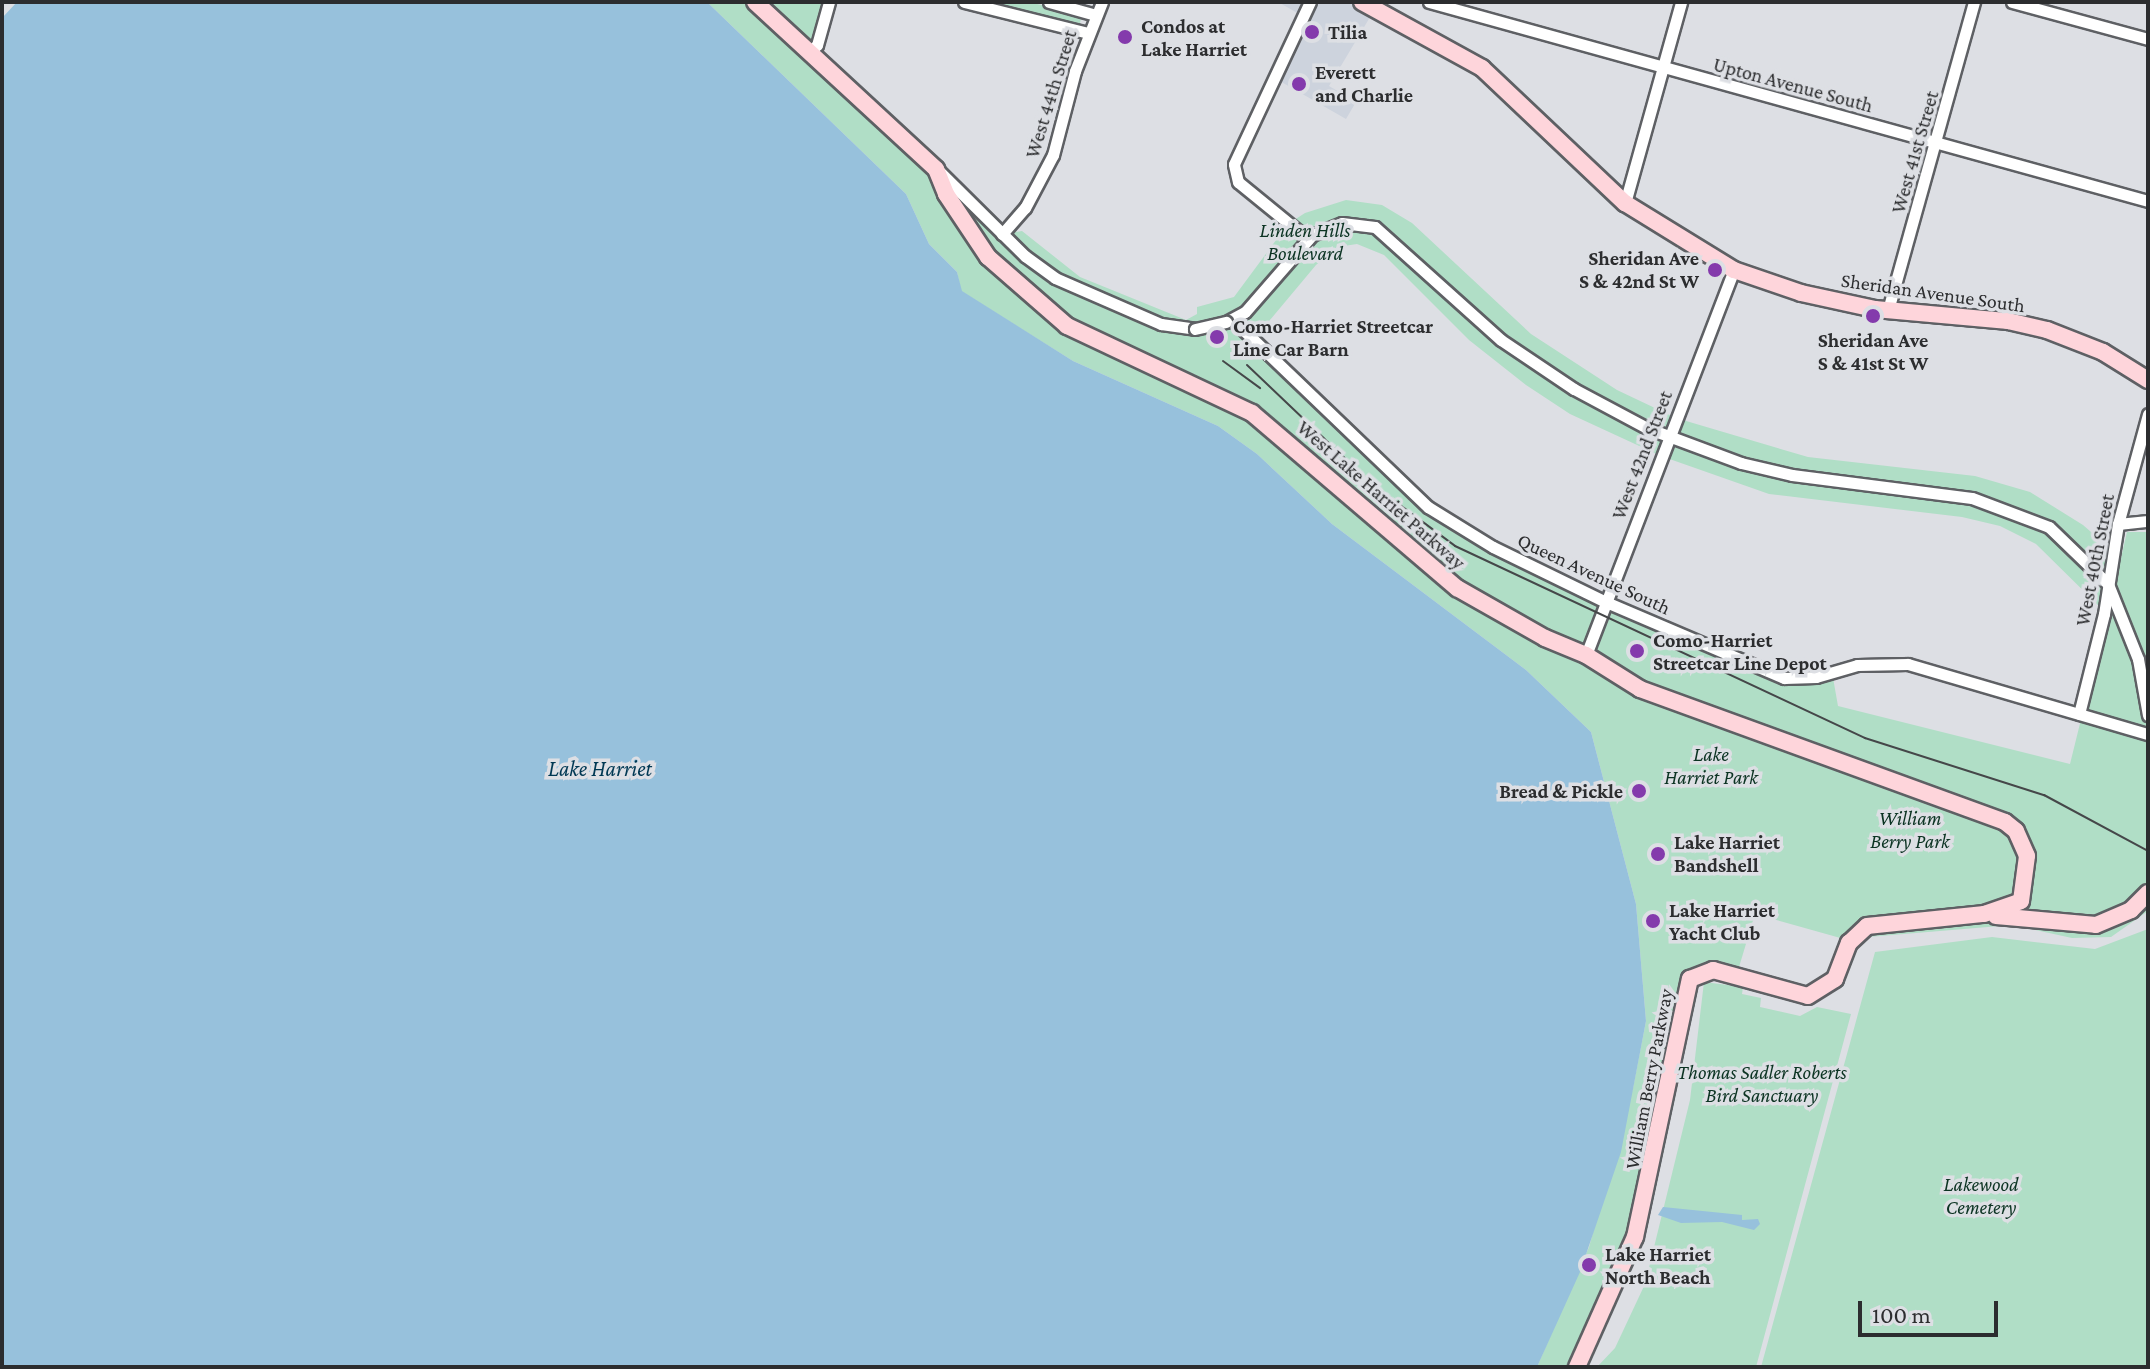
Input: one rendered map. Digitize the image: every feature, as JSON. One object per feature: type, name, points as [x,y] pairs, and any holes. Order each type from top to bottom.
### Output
[{"type":"street","name":"West Lake Harriet Parkway","points":[[755,2],[1002,234],[1071,287],[1170,327],[1195,329],[1230,322]]},
{"type":"street","points":[[808,53],[817,45],[829,2]]},
{"type":"street","points":[[964,2],[1088,33]]},
{"type":"street","points":[[1049,2],[1096,15]]},
{"type":"street","name":"West 44th Street","points":[[1002,234],[1025,208],[1053,155],[1088,33],[1102,2]]},
{"type":"street","points":[[1308,239],[1238,182],[1234,164],[1310,2]]},
{"type":"street","name":"Sheridan Avenue South","points":[[1362,2],[1482,68],[1625,203],[1734,270],[1801,293],[1888,310],[2008,321],[2047,330],[2103,352],[2148,380]]},
{"type":"street","name":"Sheridan Avenue South","points":[[1382,2],[1405,23]]},
{"type":"street","name":"Upton Avenue South","points":[[1429,2],[2148,201]]},
{"type":"street","points":[[1625,203],[1681,2]]},
{"type":"street","name":"West 41st Street","points":[[1888,310],[1974,2]]},
{"type":"street","points":[[2012,2],[2148,39]]},
{"type":"street","name":"West Lake Harriet Parkway","points":[[936,169],[946,194],[988,257],[1037,304],[1096,343],[1199,385],[1252,413],[1446,581],[1545,638],[1586,655],[1653,695],[2005,822],[2016,831],[2027,856],[2021,901]]},
{"type":"street","points":[[1230,322],[1308,239],[1342,223],[1375,227],[1537,366],[1669,438],[1792,475],[1972,498],[2010,509],[2049,527],[2108,584],[2138,659],[2148,715]]},
{"type":"street","name":"West 42nd Street","points":[[1586,655],[1734,270]]},
{"type":"street","name":"Queen Avenue South","points":[[1230,322],[1428,507],[1493,547],[1606,602],[1784,678],[1816,677],[1882,662],[1908,664],[2148,734]]},
{"type":"street","name":"West 40th Street","points":[[2079,714],[2118,524],[2148,414]]},
{"type":"street","points":[[2118,524],[2148,521]]},
{"type":"street","name":"William Berry Parkway","points":[[1577,1367],[1635,1237],[1690,979],[1713,970],[1808,996],[1835,979],[1849,943],[1874,924],[1984,914],[2067,922],[2108,921],[2131,910],[2148,893]]},
{"type":"street","name":"William Berry Parkway","points":[[1984,914],[2021,901],[2067,922]]},
{"type":"shaded area","points":[[1278,2],[1379,2],[1329,86],[1356,102],[1346,119],[1271,76],[1301,15]]},
{"type":"green space","points":[[707,2],[755,2],[1002,234],[1022,231],[1080,277],[1186,320],[1197,314],[1197,307],[1234,297],[1288,224],[1305,213],[1346,200],[1382,205],[1412,223],[1531,334],[1617,390],[1676,418],[1808,457],[1975,476],[2030,492],[2083,525],[2121,558],[2127,532],[2148,532],[2148,911],[2111,937],[2072,938],[2012,925],[1844,939],[1755,914],[1736,977],[1694,975],[1648,1188],[1577,1367],[1537,1367],[1589,1247],[1633,1088],[1646,1021],[1636,904],[1591,732],[1526,670],[1332,524],[1257,454],[1218,426],[1073,361],[961,291],[957,272],[929,244],[906,194]],"holes":[[[1357,244],[1384,255],[1469,340],[1526,385],[1570,414],[1661,456],[1769,494],[1962,517],[2000,526],[2036,544],[2107,614],[2070,764],[1838,706],[1832,672],[1768,674],[1459,528],[1398,482],[1254,339],[1316,265],[1337,247]]]},
{"type":"green space","points":[[761,2],[824,2],[813,38],[807,42]]},
{"type":"green space","points":[[983,2],[1028,2],[1082,14],[1080,23],[1069,22]]},
{"type":"green space","name":"Lakewood Cemetery","points":[[2148,929],[2148,1367],[1761,1367],[1875,952],[1992,937],[2095,949]]},
{"type":"green space","name":"Thomas Sadler Roberts Bird Sanctuary","points":[[1704,982],[1743,987],[1742,994],[1761,998],[1760,1007],[1800,1016],[1817,1007],[1851,1014],[1756,1367],[1597,1367],[1615,1348],[1645,1284],[1690,1100]]},
{"type":"water","name":"Lake Harriet","points":[[17,2],[707,2],[906,194],[929,244],[957,272],[962,291],[1073,361],[1218,426],[1257,454],[1332,524],[1526,670],[1591,732],[1636,904],[1646,1021],[1621,1152],[1580,1272],[1537,1367],[2,1367],[2,18]]},
{"type":"water","points":[[1663,1207],[1742,1215],[1742,1220],[1758,1219],[1760,1224],[1754,1230],[1722,1222],[1681,1223],[1658,1215]]},
{"type":"tram line","points":[[1223,361],[1260,388]]},
{"type":"tram line","points":[[1247,365],[1373,485],[1455,546],[1865,738],[2044,795],[2148,851]]},
{"type":"place","name":"Tilia","points":[[1312,32]]},
{"type":"place","name":"Condos at Lake Harriet","points":[[1125,37]]},
{"type":"place","name":"Everett and Charlie","points":[[1299,84]]},
{"type":"place","name":"Sheridan Ave S & 42nd St W","points":[[1715,270]]},
{"type":"place","name":"Sheridan Ave S & 41st St W","points":[[1873,316]]},
{"type":"place","name":"Como-Harriet Streetcar Line Car Barn","points":[[1217,337]]},
{"type":"place","name":"Como-Harriet Streetcar Line Depot","points":[[1637,651]]},
{"type":"place","name":"Bread & Pickle","points":[[1639,791]]},
{"type":"place","name":"Lake Harriet Bandshell","points":[[1658,854]]},
{"type":"place","name":"Lake Harriet Yacht Club","points":[[1653,921]]},
{"type":"place","name":"Lake Harriet North Beach","points":[[1589,1265]]},
{"type":"park label","name":"Linden Hills Boulevard","points":[[1305,242]]},
{"type":"park label","name":"Lake Harriet Park","points":[[1711,766]]},
{"type":"park label","name":"William Berry Park","points":[[1910,830]]}]
